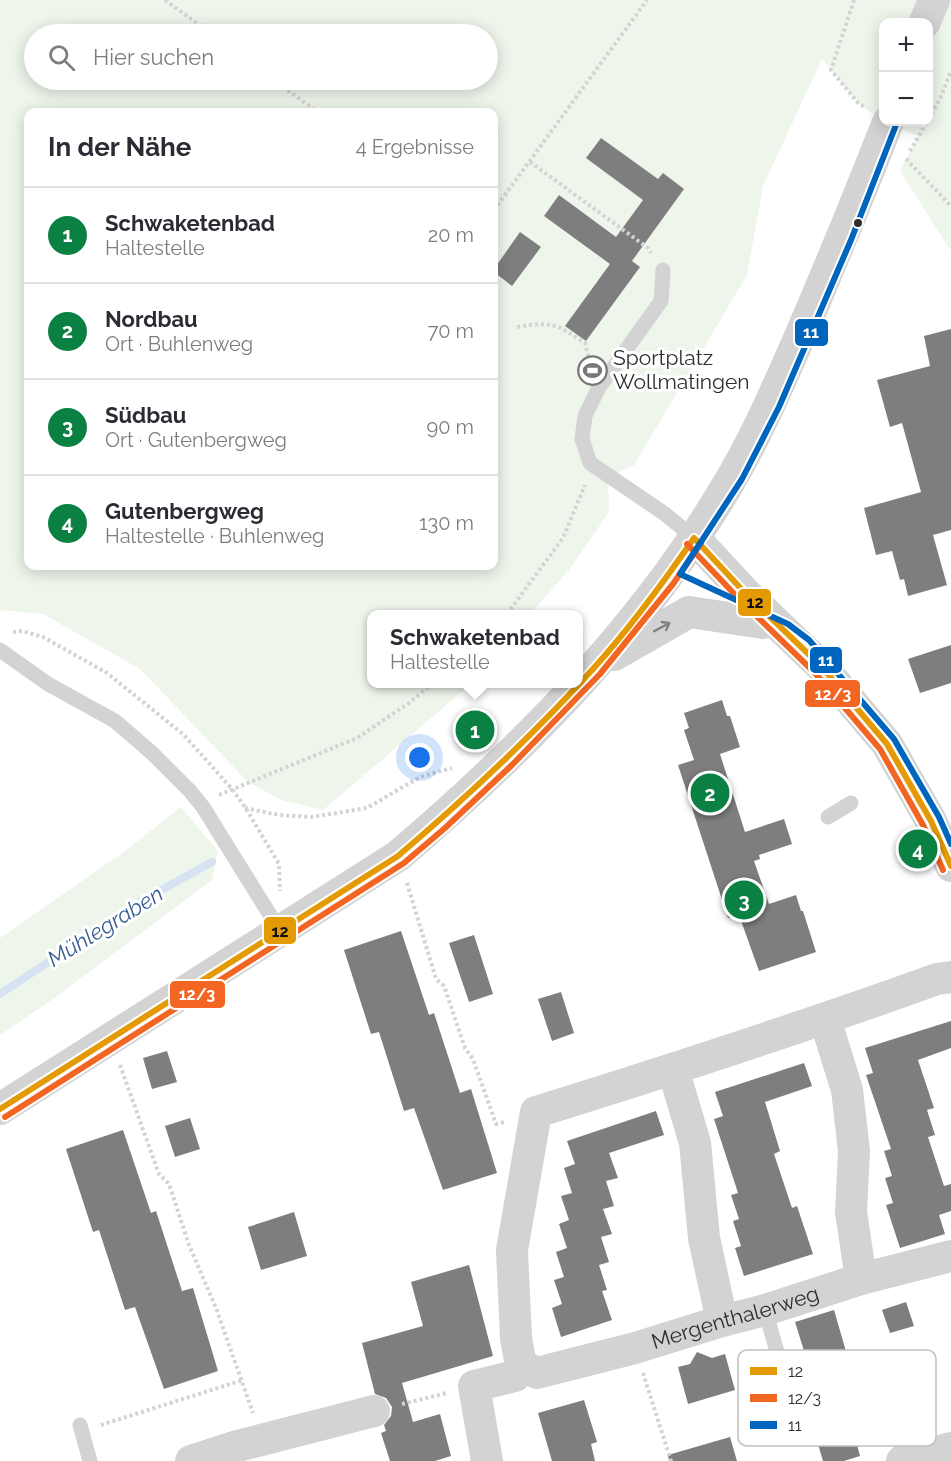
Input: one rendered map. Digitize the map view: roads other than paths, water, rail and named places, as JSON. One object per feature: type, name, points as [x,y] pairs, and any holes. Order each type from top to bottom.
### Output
[{"type":"street","points":[[927,18],[934,0]]},
{"type":"street","points":[[583,679],[666,578],[734,474],[771,403],[843,236],[886,126]]},
{"type":"street","points":[[694,538],[774,627]]},
{"type":"street","points":[[666,578],[774,627],[803,647],[887,744],[931,821],[951,866]]},
{"type":"street","points":[[594,668],[648,634],[689,612],[774,627]]},
{"type":"street","points":[[0,1109],[398,856],[506,758],[574,688]]},
{"type":"street","points":[[488,1461],[474,1386],[518,1370],[512,1250],[536,1112],[673,1070],[936,979],[951,977]]},
{"type":"street","points":[[825,1019],[847,1090],[854,1151],[851,1212],[861,1279]]},
{"type":"street","points":[[673,1070],[695,1143],[704,1238],[722,1321]]},
{"type":"street","name":"Mergenthalerweg","points":[[518,1370],[537,1373],[635,1348],[861,1279],[951,1256]]},
{"type":"street","points":[[191,1461],[246,1449],[374,1411]]},
{"type":"street","points":[[902,1461],[951,1449]]},
{"type":"lane","points":[[663,270],[661,301],[598,390],[585,416],[582,439],[590,463],[665,514],[694,538]]},
{"type":"lane","points":[[0,650],[48,684],[115,721],[152,753],[190,791],[203,807],[280,931]]},
{"type":"lane","points":[[828,818],[851,803]]},
{"type":"lane","points":[[765,1310],[777,1350]]},
{"type":"lane","points":[[81,1428],[90,1461]]},
{"type":"waterway","name":"Mühlegraben","points":[[0,994],[136,904],[212,862]]},
{"type":"place","name":"Sportplatz Wollmatingen","points":[[592,370]]},
{"type":"place","name":"Schwaketenbad","points":[[475,730]]},
{"type":"place","name":"Nordbau","points":[[710,793]]},
{"type":"place","name":"Gutenbergweg","points":[[918,849]]},
{"type":"place","name":"Südbau","points":[[744,900]]}]
